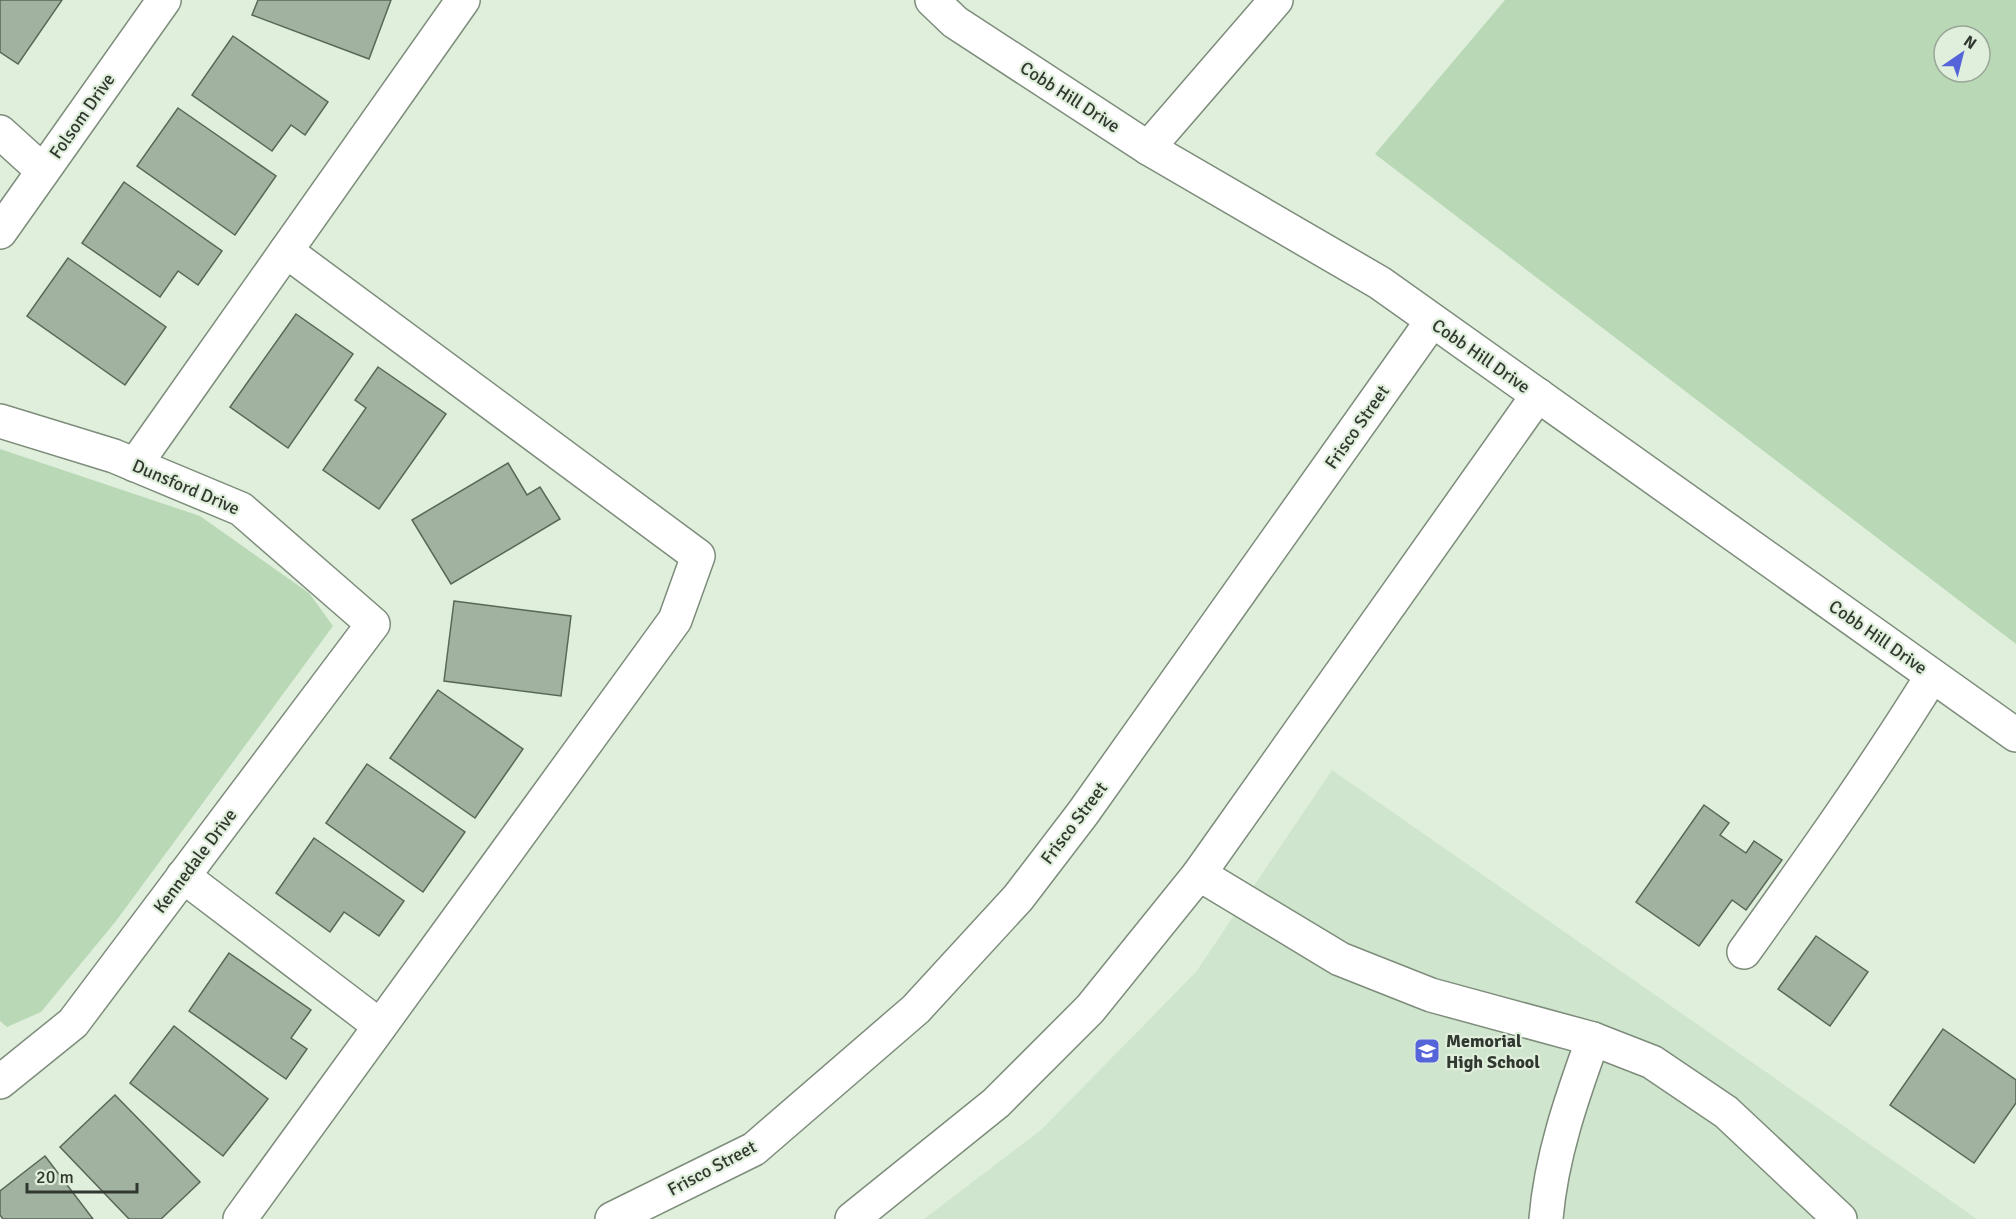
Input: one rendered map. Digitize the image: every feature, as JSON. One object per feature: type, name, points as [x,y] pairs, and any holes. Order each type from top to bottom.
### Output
[{"type":"street","name":"Folsom Drive","points":[[0,232],[164,0]]},
{"type":"street","points":[[135,465],[463,0]]},
{"type":"street","name":"Cobb Hill Drive","points":[[932,0],[956,22],[1148,148],[1380,283],[2016,735]]},
{"type":"street","points":[[1148,148],[1276,0]]},
{"type":"street","points":[[0,132],[43,171]]},
{"type":"street","points":[[240,1219],[675,620],[698,556],[286,251]]},
{"type":"street","name":"Frisco Street","points":[[612,1219],[754,1149],[916,1009],[1018,898],[1090,803],[1432,321]]},
{"type":"street","points":[[852,1219],[1004,1095],[1090,1009],[1199,874],[1538,395]]},
{"type":"street","name":"Dunsford Drive","points":[[0,421],[114,456],[241,509],[373,624]]},
{"type":"street","name":"Kennedale Drive","points":[[0,1082],[73,1023],[373,624]]},
{"type":"street","points":[[1744,952],[1846,808],[1932,676]]},
{"type":"street","points":[[1199,874],[1340,959],[1431,995],[1593,1039],[1652,1062],[1726,1112],[1840,1219]]},
{"type":"street","points":[[183,876],[380,1026]]},
{"type":"street","points":[[1546,1219],[1561,1136],[1593,1039]]},
{"type":"shaded area","points":[[1505,0],[2016,0],[2016,644],[1375,154]]},
{"type":"shaded area","points":[[0,449],[200,516],[309,593],[333,626],[116,921],[41,1012],[7,1027],[0,1021]]},
{"type":"shaded area","name":"Memorial High School","points":[[1332,770],[1977,1219],[924,1219],[1041,1130],[1196,972]]},
{"type":"building","points":[[0,0],[62,0],[18,64],[0,52]]},
{"type":"building","points":[[258,0],[391,0],[369,59],[252,15]]},
{"type":"building","points":[[233,36],[328,102],[305,135],[291,125],[272,151],[192,95]]},
{"type":"building","points":[[178,108],[276,176],[235,235],[137,166]]},
{"type":"building","points":[[124,182],[222,251],[198,285],[178,271],[160,297],[82,243]]},
{"type":"building","points":[[68,258],[166,327],[125,385],[27,316]]},
{"type":"building","points":[[296,314],[353,354],[288,448],[230,407]]},
{"type":"building","points":[[378,367],[446,414],[379,509],[323,470],[366,408],[355,400]]},
{"type":"building","points":[[508,463],[527,495],[540,487],[560,519],[451,584],[412,520]]},
{"type":"building","points":[[454,601],[571,616],[561,696],[444,681]]},
{"type":"building","points":[[438,690],[523,749],[475,818],[390,758]]},
{"type":"building","points":[[367,764],[465,832],[423,892],[326,823]]},
{"type":"building","points":[[1704,805],[1729,823],[1720,835],[1746,853],[1754,841],[1782,860],[1746,910],[1732,900],[1699,946],[1636,902]]},
{"type":"building","points":[[314,838],[404,901],[379,936],[344,912],[330,932],[276,893]]},
{"type":"building","points":[[1816,936],[1868,972],[1830,1026],[1778,989]]},
{"type":"building","points":[[229,953],[311,1010],[291,1038],[307,1049],[286,1079],[189,1011]]},
{"type":"building","points":[[174,1026],[268,1099],[223,1156],[130,1083]]},
{"type":"building","points":[[1943,1029],[2016,1080],[2016,1103],[1974,1163],[1890,1105]]},
{"type":"building","points":[[115,1095],[200,1182],[161,1219],[129,1219],[60,1147]]},
{"type":"building","points":[[45,1156],[93,1219],[3,1219],[0,1215],[0,1191]]},
{"type":"place","name":"Memorial High School","points":[[1427,1051]]}]
